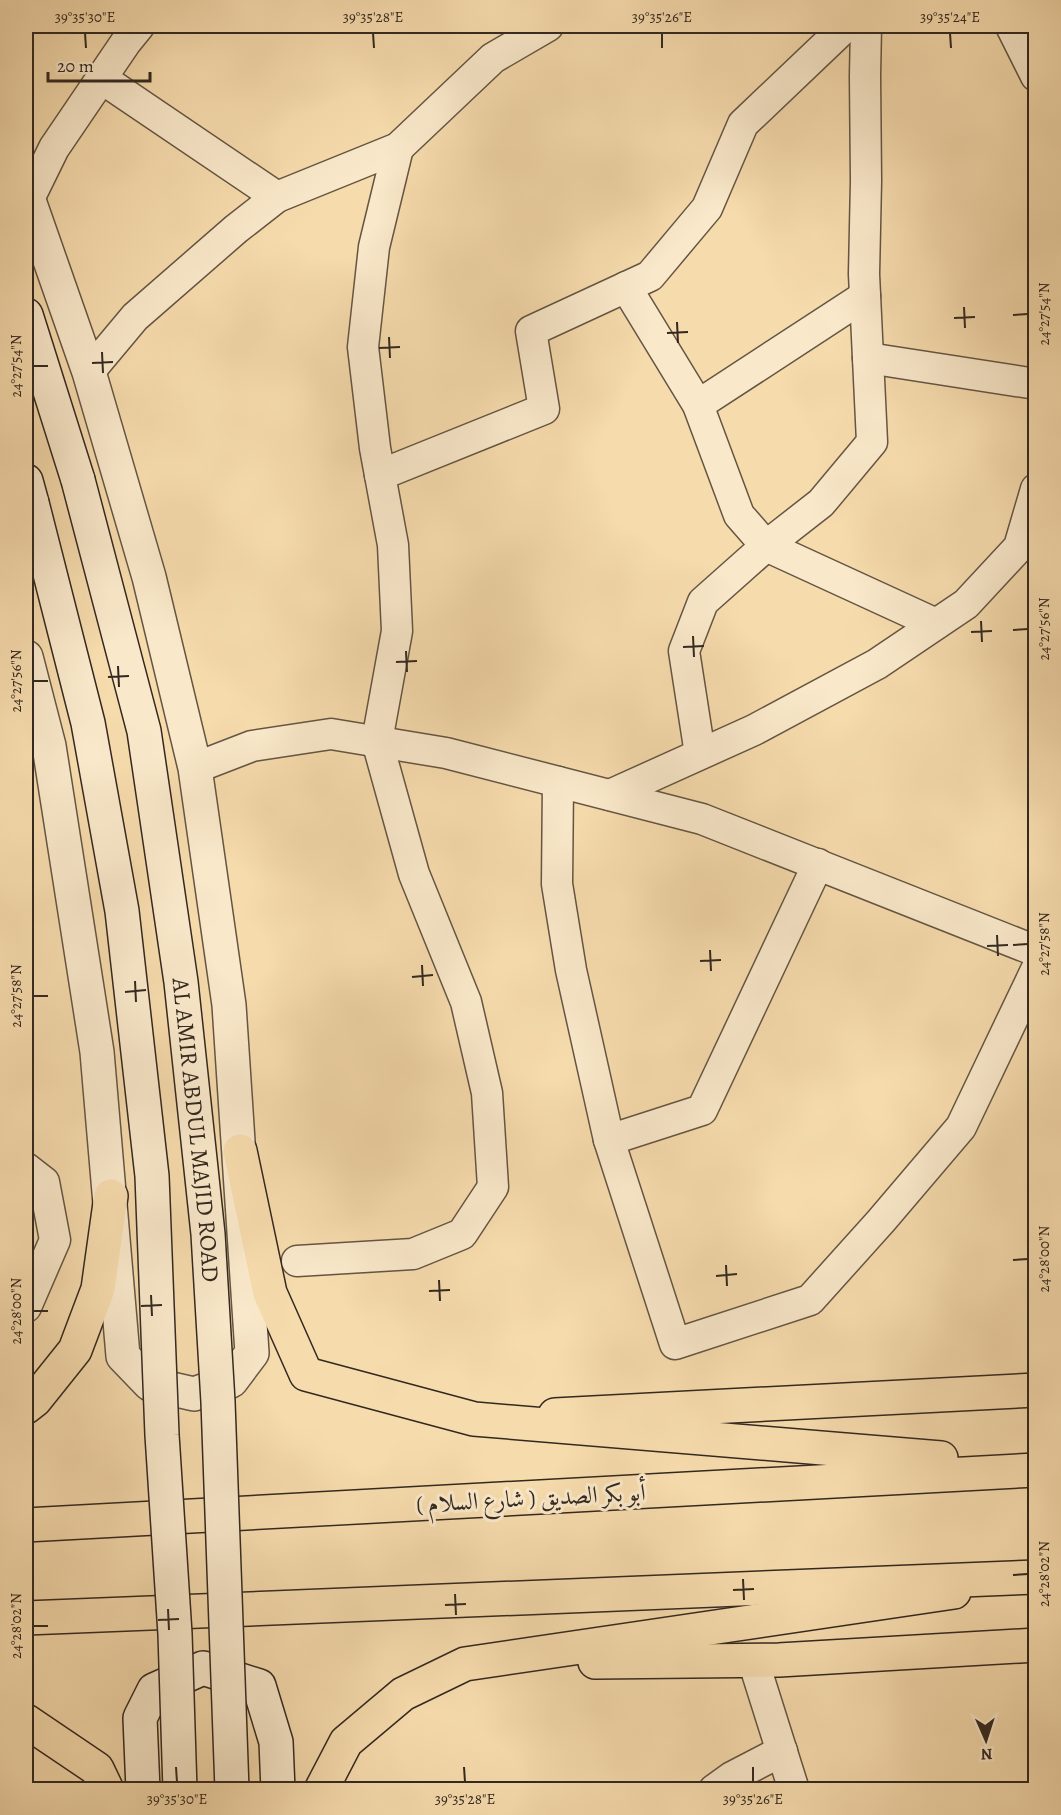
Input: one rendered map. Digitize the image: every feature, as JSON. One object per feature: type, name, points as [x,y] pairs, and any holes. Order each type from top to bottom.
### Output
[{"type":"main road","points":[[26,657],[51,758],[97,1052],[123,1356],[150,1384],[194,1394],[231,1381],[252,1353],[229,1005],[195,768],[149,577],[89,372],[27,196]]},
{"type":"main road","name":"AL AMIR ABDUL MAJID ROAD","points":[[26,315],[78,480],[144,731],[181,982],[208,1234],[218,1402],[232,1790]]},
{"type":"main road","name":"AL AMIR ABDUL MAJID ROAD","points":[[29,492],[88,723],[123,923],[152,1176],[162,1435],[174,1622],[180,1790]]},
{"type":"main road","points":[[240,1151],[270,1293],[306,1374],[474,1419],[1035,1468]]},
{"type":"main road","points":[[26,1407],[35,1400],[75,1350],[98,1289],[111,1196]]},
{"type":"main road","points":[[474,1419],[1035,1390]]},
{"type":"main road","name":"( شارع السلام ) أبو بكر الصديق","points":[[26,1525],[1035,1468]]},
{"type":"main road","points":[[26,1618],[1035,1578]]},
{"type":"main road","points":[[321,1790],[346,1742],[404,1694],[465,1664],[1035,1578]]},
{"type":"main road","points":[[465,1664],[753,1660],[1035,1645]]},
{"type":"main road","points":[[143,1790],[140,1718],[154,1690],[203,1668],[259,1686],[276,1742],[278,1790]]},
{"type":"main road","points":[[26,1721],[96,1769],[107,1790]]},
{"type":"street","points":[[27,196],[54,148],[139,26]]},
{"type":"street","points":[[89,372],[135,317],[277,196],[398,148],[493,58],[548,26]]},
{"type":"street","points":[[380,475],[544,409],[531,331],[650,276],[707,207],[742,124],[846,26]]},
{"type":"street","points":[[700,754],[684,651],[703,602],[766,546],[820,503],[872,442],[865,296],[866,26]]},
{"type":"street","points":[[1011,26],[1035,76]]},
{"type":"street","points":[[101,78],[277,196]]},
{"type":"street","points":[[297,1262],[412,1254],[462,1233],[493,1187],[487,1093],[466,1002],[414,874],[377,741],[397,631],[393,545],[380,475],[363,347],[374,247],[398,148]]},
{"type":"street","points":[[626,287],[698,405],[739,515],[766,546],[936,624]]},
{"type":"street","points":[[698,405],[865,296]]},
{"type":"street","points":[[868,358],[1035,384]]},
{"type":"street","points":[[610,795],[754,730],[877,664],[966,604],[1027,555],[1035,489]]},
{"type":"street","points":[[195,768],[252,746],[331,734],[446,753],[702,819],[1035,951]]},
{"type":"street","points":[[558,782],[557,884],[571,970],[609,1140],[675,1344],[810,1300],[961,1127],[1035,970]]},
{"type":"street","points":[[609,1140],[702,1110],[818,864]]},
{"type":"street","points":[[26,1168],[44,1182],[55,1240],[26,1307]]},
{"type":"street","points":[[753,1660],[794,1790]]},
{"type":"street","points":[[714,1790],[732,1777],[782,1751]]}]
